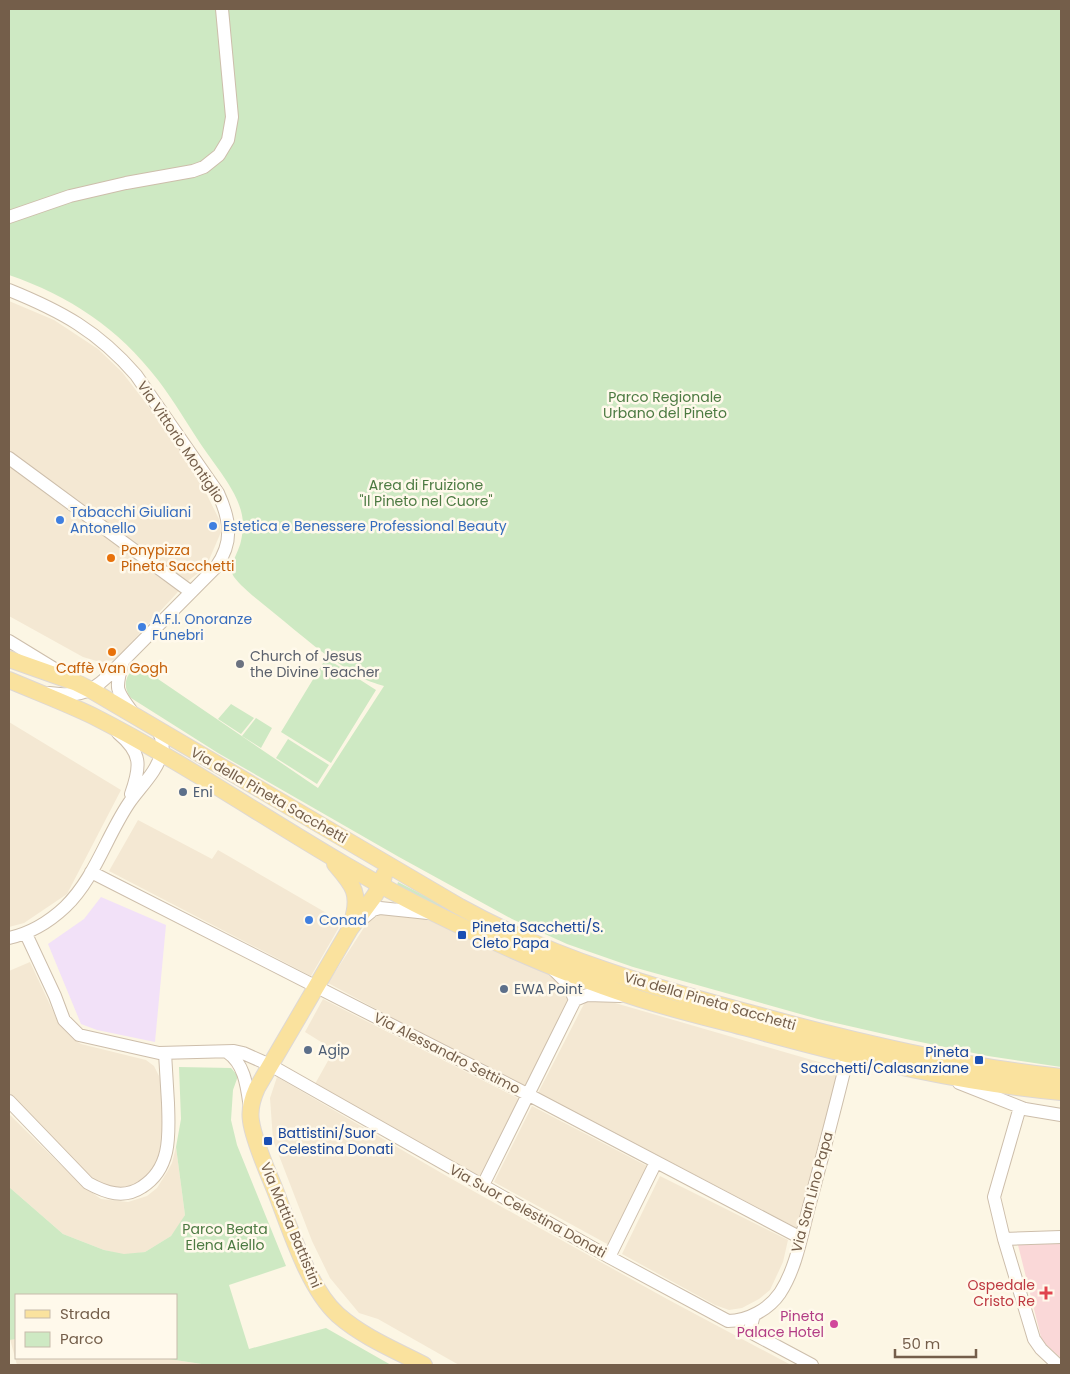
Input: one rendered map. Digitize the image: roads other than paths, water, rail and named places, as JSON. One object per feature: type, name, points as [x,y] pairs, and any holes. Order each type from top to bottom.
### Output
[{"type":"main road","name":"Via della Pineta Sacchetti","points":[[9,659],[84,687],[492,924],[549,950],[629,978],[721,1006],[849,1040],[948,1061],[1019,1073],[1061,1077]]},
{"type":"main road","name":"Via della Pineta Sacchetti","points":[[9,680],[85,712],[161,754],[381,885],[435,914],[550,967],[634,997],[848,1055],[941,1075],[1015,1087],[1061,1092]]},
{"type":"main road","name":"Via della Pineta Sacchetti","points":[[327,854],[348,879],[356,893],[356,905],[350,929]]},
{"type":"main road","points":[[250,1109],[255,1092],[316,986],[350,929],[381,885],[384,874],[381,861]]},
{"type":"main road","name":"Via Mattia Battistini","points":[[250,1109],[252,1126],[269,1175],[306,1268],[321,1295],[337,1314],[359,1331],[424,1365]]},
{"type":"street","points":[[11,218],[70,196],[116,185],[198,170],[219,155],[228,140],[232,117],[222,9]]},
{"type":"street","name":"Via Vittorio Montiglio","points":[[9,280],[31,299]]},
{"type":"street","name":"Via Vittorio Montiglio","points":[[9,290],[74,320],[96,335],[120,357],[150,395],[218,493],[228,520],[229,529],[226,544],[216,567],[100,683],[84,687]]},
{"type":"street","points":[[9,458],[191,592]]},
{"type":"street","name":"Via della Pineta Sacchetti","points":[[9,641],[84,687],[75,695],[32,690]]},
{"type":"street","points":[[124,659],[117,689],[137,718]]},
{"type":"street","points":[[107,724],[130,744],[137,758],[138,772],[128,804]]},
{"type":"street","points":[[9,938],[26,934],[44,925],[65,907],[82,886],[128,804],[149,777],[161,754],[162,743],[158,730]]},
{"type":"street","name":"Via Alessandro Settimo","points":[[91,872],[529,1095],[801,1238]]},
{"type":"street","points":[[350,929],[369,913],[377,909],[397,909],[435,914]]},
{"type":"street","name":"Via Suor Celestina Donati","points":[[26,934],[64,1020],[79,1035],[157,1053],[243,1053],[270,1065],[411,1146],[726,1321],[734,1321],[754,1315]]},
{"type":"street","points":[[550,967],[568,984],[575,1000]]},
{"type":"street","points":[[483,1185],[575,1000],[587,995],[634,997]]},
{"type":"street","points":[[227,1052],[241,1066],[250,1109]]},
{"type":"street","points":[[9,1102],[88,1183],[100,1190],[111,1193],[122,1194],[136,1191],[156,1176],[167,1151],[169,1128],[165,1053]]},
{"type":"street","name":"Via San Lino Papa","points":[[754,1315],[779,1294],[790,1272],[801,1238],[848,1055]]},
{"type":"street","name":"Via della Pineta Sacchetti","points":[[941,1075],[1020,1107],[1061,1115]]},
{"type":"street","points":[[1020,1107],[994,1197],[1004,1239],[1035,1342],[1046,1361],[1058,1365]]},
{"type":"street","points":[[609,1256],[656,1162]]},
{"type":"street","points":[[1004,1239],[1061,1237]]},
{"type":"street","points":[[754,1315],[751,1329],[754,1334],[812,1365]]},
{"type":"place","name":"Tabacchi Giuliani Antonello","points":[[60,520]]},
{"type":"place","name":"Estetica e Benessere Professional Beauty","points":[[213,526]]},
{"type":"place","name":"Ponypizza Pineta Sacchetti","points":[[111,558]]},
{"type":"place","name":"A.F.I. Onoranze Funebri","points":[[142,627]]},
{"type":"place","name":"Caffè Van Gogh","points":[[112,652]]},
{"type":"place","name":"Church of Jesus the Divine Teacher","points":[[240,664]]},
{"type":"place","name":"Eni","points":[[183,792]]},
{"type":"place","name":"Conad","points":[[309,920]]},
{"type":"place","name":"Pineta Sacchetti/S. Cleto Papa","points":[[462,935]]},
{"type":"place","name":"EWA Point","points":[[504,989]]},
{"type":"place","name":"Agip","points":[[308,1050]]},
{"type":"place","name":"Pineta Sacchetti/Calasanziane","points":[[979,1060]]},
{"type":"place","name":"Battistini/Suor Celestina Donati","points":[[268,1141]]},
{"type":"place","name":"Ospedale Cristo Re","points":[[1046,1293]]},
{"type":"place","name":"Pineta Palace Hotel","points":[[834,1324]]},
{"type":"park label","name":"Parco Regionale Urbano del Pineto","points":[[665,406]]},
{"type":"park label","name":"Area di Fruizione \"Il Pineto nel Cuore\"","points":[[426,494]]},
{"type":"park label","name":"Parco Beata Elena Aiello","points":[[225,1238]]}]
